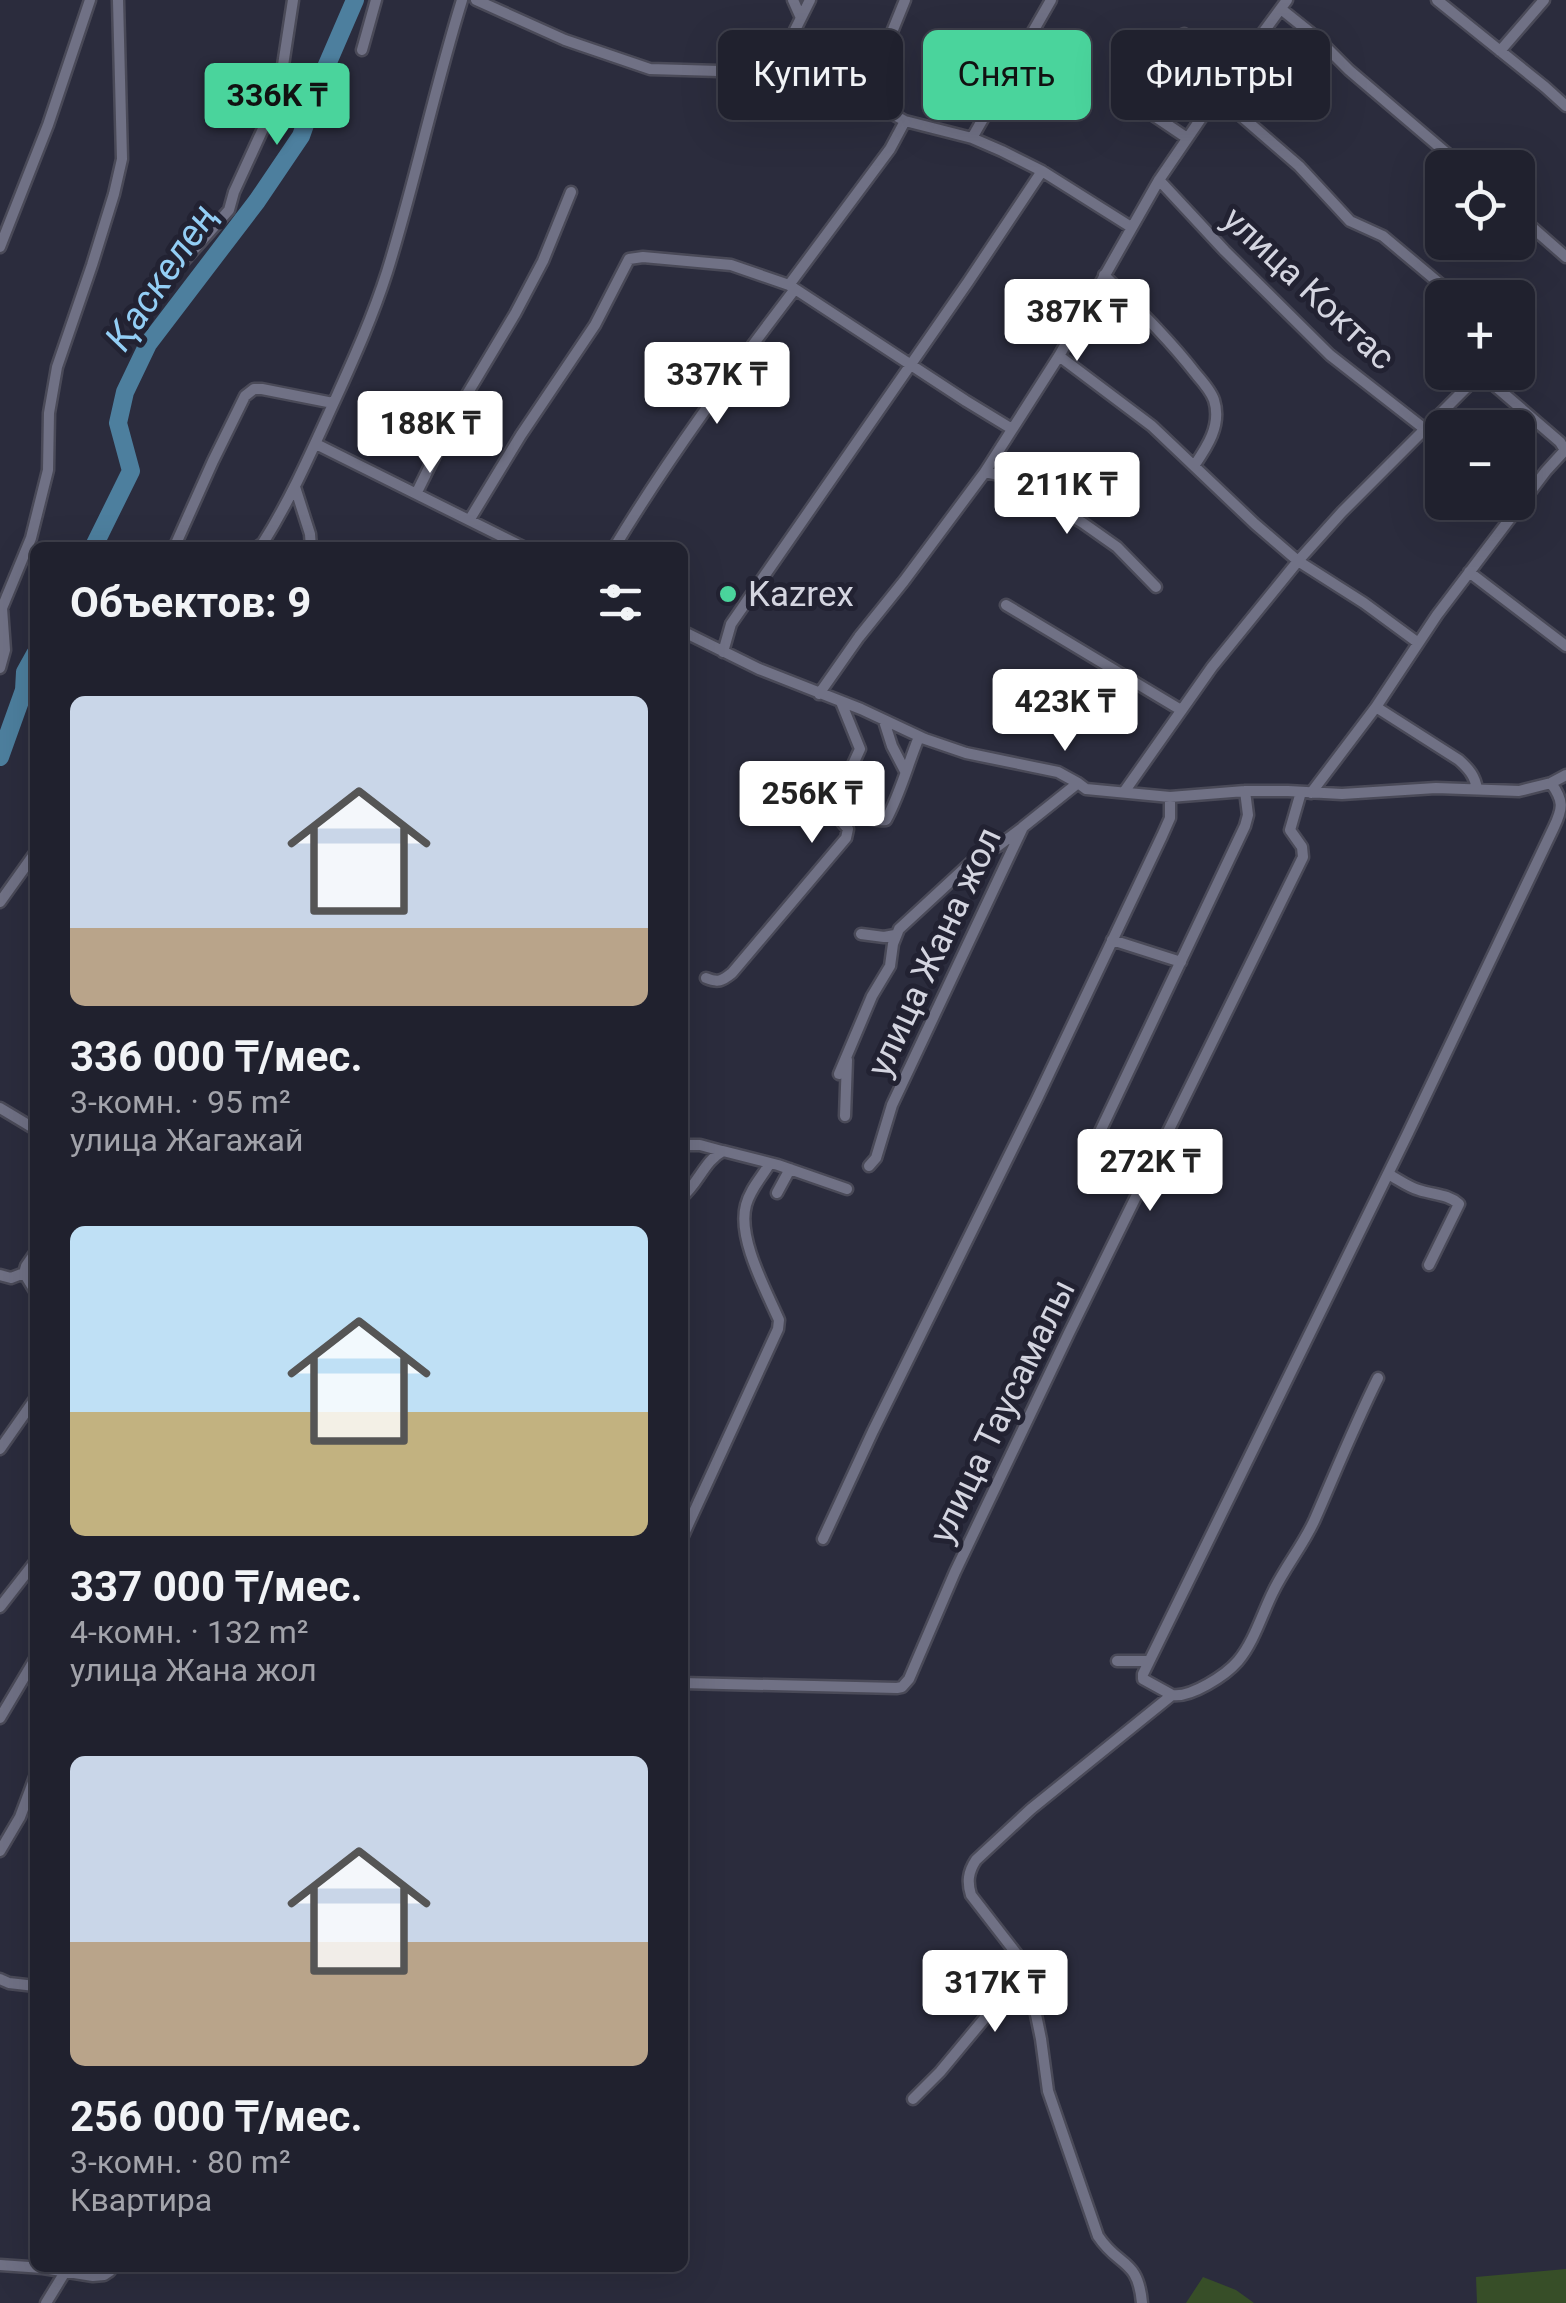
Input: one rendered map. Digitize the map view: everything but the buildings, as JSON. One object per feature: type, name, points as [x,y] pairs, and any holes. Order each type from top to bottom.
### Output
[{"type":"street","points":[[0,247],[90,0]]},
{"type":"street","points":[[0,668],[5,650],[1,607],[31,538],[48,470],[56,367],[92,265],[122,159],[118,0]]},
{"type":"street","points":[[182,262],[228,210],[273,107],[293,0]]},
{"type":"street","points":[[362,50],[376,0]]},
{"type":"street","points":[[263,542],[316,444],[386,276],[462,0]]},
{"type":"street","points":[[476,0],[565,40],[650,69],[718,70]]},
{"type":"street","points":[[793,0],[801,18]]},
{"type":"street","points":[[795,30],[810,0]]},
{"type":"street","points":[[893,30],[905,0]]},
{"type":"street","points":[[972,138],[1051,0]]},
{"type":"street","points":[[1437,0],[1566,106]]},
{"type":"street","points":[[1500,52],[1544,0]]},
{"type":"street","points":[[1265,30],[1284,4],[1349,70],[1443,150]]},
{"type":"street","points":[[1160,120],[1187,138]]},
{"type":"street","points":[[820,694],[985,472],[1059,356],[1159,180],[1200,120]]},
{"type":"street","points":[[1245,120],[1299,166],[1350,220],[1384,236],[1435,280]]},
{"type":"street","points":[[618,542],[721,386],[890,149],[904,121],[972,138],[1042,172],[1131,227]]},
{"type":"street","points":[[723,652],[731,624],[1042,172]]},
{"type":"street","name":"улица Коктас","points":[[1159,180],[1330,356],[1425,429]]},
{"type":"street","points":[[417,492],[543,261],[570,192]]},
{"type":"street","points":[[0,212],[13,217]]},
{"type":"street","points":[[1535,230],[1566,257]]},
{"type":"street","points":[[470,519],[595,325],[629,258],[731,265],[792,287],[1012,429]]},
{"type":"street","points":[[1104,275],[1212,394],[1215,424],[1210,444],[1194,466]]},
{"type":"street","points":[[1059,356],[1152,426],[1298,561],[1417,642]]},
{"type":"street","points":[[179,542],[212,461],[246,396],[262,388],[333,403]]},
{"type":"street","points":[[1445,410],[1464,390]]},
{"type":"street","points":[[1306,792],[1376,707],[1417,642],[1565,450],[1501,390]]},
{"type":"street","points":[[1124,792],[1180,710],[1258,608],[1342,512],[1425,431]]},
{"type":"street","points":[[316,444],[514,542]]},
{"type":"street","points":[[1554,462],[1566,471]]},
{"type":"street","points":[[985,472],[1000,476],[1083,523],[1117,547],[1156,587]]},
{"type":"street","points":[[295,487],[311,542]]},
{"type":"street","points":[[1469,572],[1566,646]]},
{"type":"street","points":[[1006,605],[1180,710]]},
{"type":"street","points":[[688,634],[919,737],[966,753],[1042,768],[1086,790],[1170,796],[1244,791],[1342,794],[1436,788],[1519,791],[1566,776]]},
{"type":"street","points":[[706,978],[722,981],[732,974],[846,838],[847,827],[834,808],[860,749],[840,701]]},
{"type":"street","points":[[1376,707],[1459,760],[1471,770],[1477,789]]},
{"type":"street","points":[[884,721],[906,771]]},
{"type":"street","points":[[837,797],[865,817],[886,820],[903,786],[919,737]]},
{"type":"street","name":"улица Жана жол","points":[[869,1166],[876,1158],[892,1105],[1023,827],[1078,783]]},
{"type":"street","points":[[1378,1378],[1352,1428],[1315,1519],[1274,1589],[1243,1655],[1234,1666],[1184,1696],[1172,1695],[1143,1679],[1560,814],[1561,800],[1551,783]]},
{"type":"street","points":[[1097,1138],[1245,826],[1248,815],[1244,791]]},
{"type":"street","name":"улица Таусамалы","points":[[688,1683],[897,1688],[909,1679],[1060,1350],[1303,857],[1302,847],[1290,830],[1306,792]]},
{"type":"street","points":[[823,1539],[1162,836],[1170,818],[1170,796]]},
{"type":"street","points":[[840,1074],[872,996],[890,966],[891,939],[978,856],[1023,827]]},
{"type":"street","points":[[0,902],[30,860]]},
{"type":"street","points":[[860,934],[891,939]]},
{"type":"street","points":[[1112,940],[1182,962]]},
{"type":"street","points":[[846,1054],[846,1116]]},
{"type":"street","points":[[0,1108],[30,1126]]},
{"type":"street","points":[[688,1145],[700,1144],[770,1163],[848,1189]]},
{"type":"street","points":[[688,1192],[715,1154],[723,1151]]},
{"type":"street","points":[[688,1525],[778,1329],[779,1320],[748,1244],[744,1218],[752,1190],[770,1163]]},
{"type":"street","points":[[777,1193],[790,1169]]},
{"type":"street","points":[[1388,1174],[1416,1190],[1446,1196],[1460,1204],[1429,1266]]},
{"type":"street","points":[[30,1260],[24,1274],[30,1283]]},
{"type":"street","points":[[0,1275],[11,1278],[24,1274]]},
{"type":"street","points":[[0,1449],[30,1406]]},
{"type":"street","points":[[0,1607],[30,1568]]},
{"type":"street","points":[[1117,1661],[1149,1662]]},
{"type":"street","points":[[0,1718],[30,1667]]},
{"type":"street","points":[[1142,2303],[1138,2278],[1102,2243],[1090,2215],[1048,2091],[1026,1966],[972,1895],[968,1884],[976,1860],[1030,1809],[1172,1695]]},
{"type":"street","points":[[0,1851],[30,1790]]},
{"type":"street","points":[[913,2099],[1008,1990],[1014,1973],[1012,1948]]},
{"type":"street","points":[[0,1979],[30,1986]]},
{"type":"street","points":[[0,2265],[30,2268]]},
{"type":"street","points":[[46,2303],[65,2272],[92,2276],[110,2272]]},
{"type":"green space","points":[[1566,2269],[1566,2303],[1477,2303],[1476,2277]]},
{"type":"green space","points":[[1203,2277],[1236,2290],[1254,2303],[1186,2303]]},
{"type":"waterway","name":"Қаскелең","points":[[96,542],[131,471],[118,423],[125,392],[148,344],[257,201],[301,136],[355,0]]},
{"type":"waterway","name":"Қаскелең","points":[[0,757],[30,663]]},
{"type":"place","name":"Kazrex","points":[[728,594]]}]
